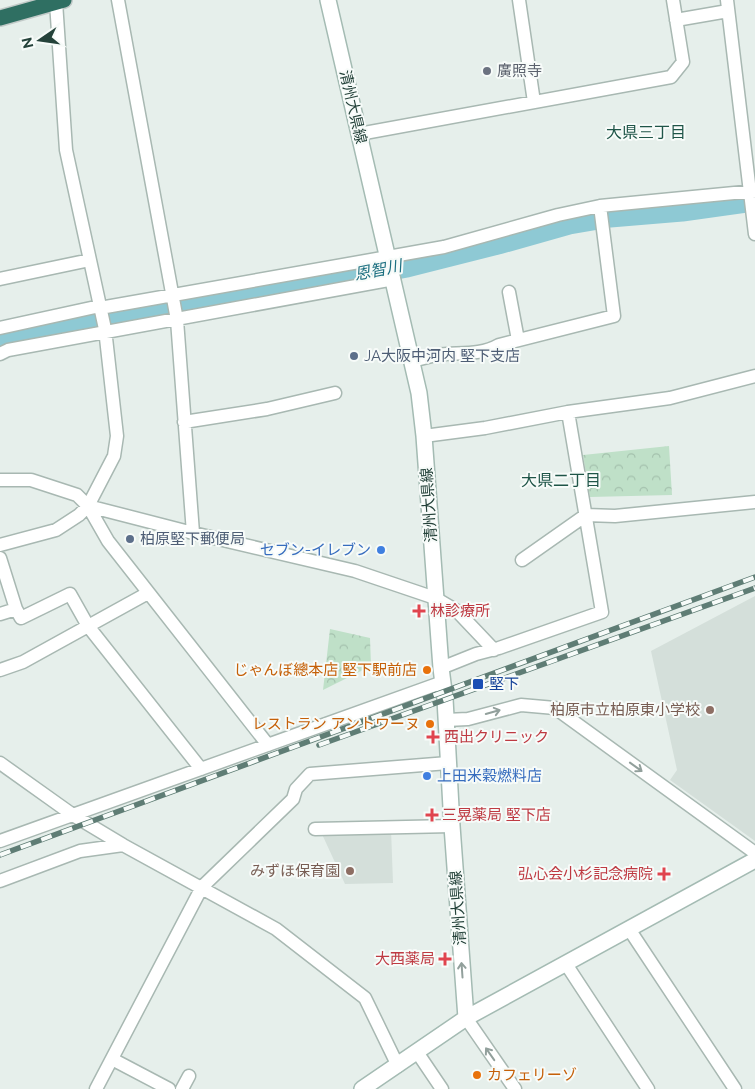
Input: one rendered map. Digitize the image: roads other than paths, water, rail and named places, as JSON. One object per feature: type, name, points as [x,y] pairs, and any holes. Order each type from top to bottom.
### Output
[{"type":"highway","points":[[0,18],[60,1]]},
{"type":"main road","name":"清州大県線","points":[[328,0],[419,393],[446,720],[466,1018]]},
{"type":"main road","points":[[362,1089],[383,1083],[398,1066],[466,1018],[755,860]]},
{"type":"street","points":[[118,0],[176,318],[193,533]]},
{"type":"street","points":[[519,0],[534,102]]},
{"type":"street","points":[[360,134],[671,77],[683,62],[673,0]]},
{"type":"street","points":[[0,545],[56,530],[88,506],[114,456],[117,436],[101,308],[66,150],[60,1]]},
{"type":"street","points":[[676,20],[727,6],[755,234]]},
{"type":"street","points":[[0,328],[101,308],[389,259],[558,215],[751,195]]},
{"type":"street","points":[[412,361],[436,355],[464,354],[492,349],[499,345],[614,316],[600,212]]},
{"type":"street","points":[[0,279],[90,260]]},
{"type":"street","points":[[0,354],[8,350],[105,331],[393,278]]},
{"type":"street","points":[[509,292],[518,340]]},
{"type":"street","points":[[424,436],[485,428],[568,412],[670,398],[755,376]]},
{"type":"street","points":[[184,422],[267,409],[335,393]]},
{"type":"street","points":[[0,842],[268,745],[442,675],[476,654],[494,650],[602,612],[568,412]]},
{"type":"street","points":[[0,480],[31,480],[77,495],[88,506],[108,541],[268,745]]},
{"type":"street","points":[[522,560],[586,515],[614,516],[755,502]]},
{"type":"street","points":[[88,506],[355,571],[435,598],[457,611],[494,650]]},
{"type":"street","points":[[0,558],[16,609],[21,618],[70,594],[88,626],[201,769]]},
{"type":"street","points":[[0,670],[23,662],[148,593]]},
{"type":"street","points":[[0,614],[16,609]]},
{"type":"street","points":[[446,720],[468,719],[521,705],[555,708],[755,853]]},
{"type":"street","points":[[0,763],[73,815],[123,845],[276,929],[365,998],[398,1066]]},
{"type":"street","points":[[96,1089],[202,888],[293,799],[296,789],[310,774],[448,763]]},
{"type":"street","points":[[315,829],[452,826]]},
{"type":"street","points":[[0,881],[80,851],[123,845]]},
{"type":"street","points":[[629,929],[735,1089]]},
{"type":"street","points":[[566,964],[648,1089]]},
{"type":"street","points":[[466,1018],[515,1089]]},
{"type":"street","points":[[417,1052],[442,1089]]},
{"type":"street","points":[[112,1059],[169,1089]]},
{"type":"street","points":[[182,1089],[189,1076]]},
{"type":"waterway","name":"恩智川","points":[[0,341],[91,322],[407,265],[569,222],[610,215],[682,209],[755,199]]},
{"type":"railway","points":[[0,855],[755,577]]},
{"type":"railway","points":[[319,745],[755,588]]},
{"type":"place","name":"廣照寺","points":[[487,71]]},
{"type":"place","name":"JA大阪中河内 堅下支店","points":[[354,356]]},
{"type":"place","name":"柏原堅下郵便局","points":[[130,539]]},
{"type":"place","name":"セブン-イレブン","points":[[381,550]]},
{"type":"place","name":"林診療所","points":[[419,611]]},
{"type":"place","name":"じゃんぼ總本店 堅下駅前店","points":[[427,670]]},
{"type":"place","name":"堅下","points":[[478,684]]},
{"type":"place","name":"柏原市立柏原東小学校","points":[[710,710]]},
{"type":"place","name":"レストラン アントワーヌ","points":[[430,724]]},
{"type":"place","name":"西出クリニック","points":[[433,737]]},
{"type":"place","name":"上田米穀燃料店","points":[[427,776]]},
{"type":"place","name":"三晃薬局 堅下店","points":[[432,815]]},
{"type":"place","name":"みずほ保育園","points":[[350,871]]},
{"type":"place","name":"弘心会小杉記念病院","points":[[664,874]]},
{"type":"place","name":"大西薬局","points":[[445,959]]},
{"type":"place","name":"カフェリーゾ","points":[[477,1075]]},
{"type":"district","name":"大県三丁目","points":[[646,132]]},
{"type":"district","name":"大県二丁目","points":[[561,480]]}]
